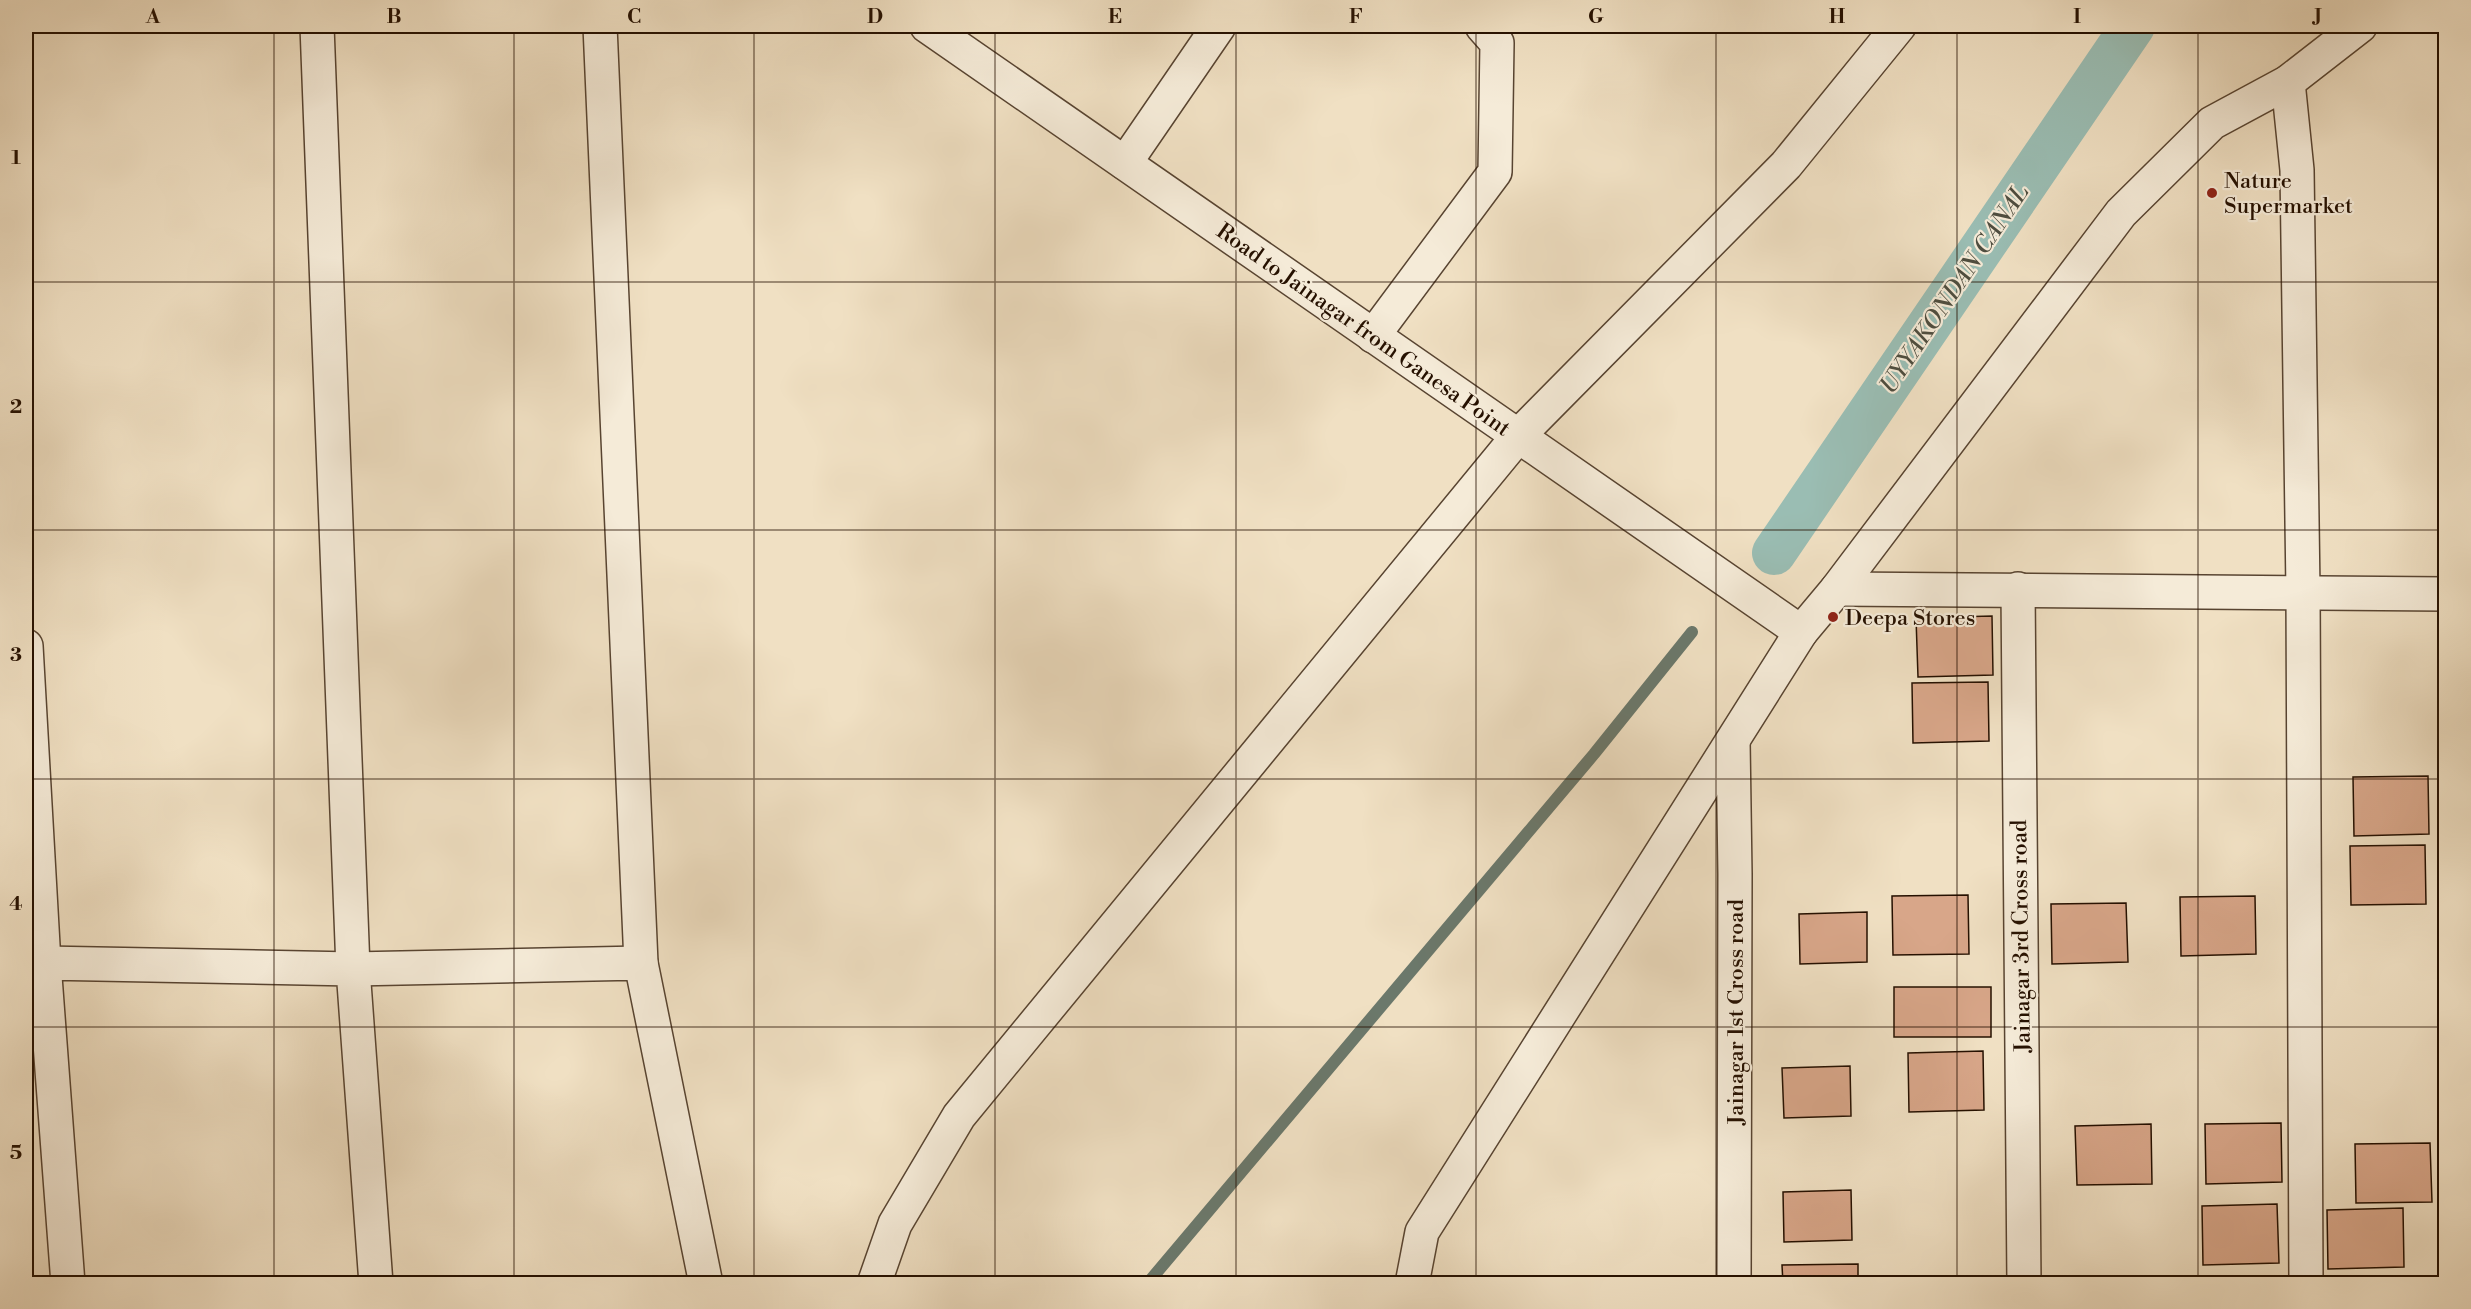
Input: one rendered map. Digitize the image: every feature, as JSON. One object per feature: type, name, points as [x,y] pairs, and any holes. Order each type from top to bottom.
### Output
[{"type":"street","points":[[317,26],[353,969],[376,1284]]},
{"type":"street","points":[[600,26],[641,963],[706,1284]]},
{"type":"street","name":"Road to Jainagar from Ganesa Point","points":[[927,26],[1801,632]]},
{"type":"street","points":[[1125,163],[1219,26]]},
{"type":"street","points":[[1373,336],[1495,172],[1497,43],[1482,26]]},
{"type":"street","points":[[874,1284],[894,1224],[959,1116],[1519,435],[1786,165],[1899,26]]},
{"type":"street","points":[[1412,1284],[1422,1232],[1801,632],[1837,589],[2121,213],[2212,123],[2288,82],[2360,26]]},
{"type":"street","points":[[2288,82],[2297,170],[2303,591],[2306,1284]]},
{"type":"street","points":[[1837,589],[2303,591],[2445,594]]},
{"type":"street","name":"Jainagar 3rd Cross road","points":[[2018,589],[2024,1284]]},
{"type":"street","points":[[26,646],[44,963],[68,1284]]},
{"type":"street","name":"Jainagar 1st Cross road","points":[[1733,741],[1734,1284]]},
{"type":"street","points":[[44,963],[353,969],[641,963]]},
{"type":"building","points":[[1992,616],[1993,675],[1918,677],[1916,618]]},
{"type":"building","points":[[1988,682],[1989,741],[1913,743],[1912,683]]},
{"type":"building","points":[[2428,776],[2429,834],[2354,836],[2353,777]]},
{"type":"building","points":[[2425,845],[2426,904],[2351,905],[2350,846]]},
{"type":"building","points":[[1968,895],[1969,954],[1893,955],[1892,896]]},
{"type":"building","points":[[2255,896],[2256,954],[2181,956],[2180,897]]},
{"type":"building","points":[[2126,903],[2128,962],[2052,964],[2051,904]]},
{"type":"building","points":[[1867,912],[1867,962],[1800,964],[1799,914]]},
{"type":"building","points":[[1894,987],[1991,987],[1991,1037],[1894,1037]]},
{"type":"building","points":[[1983,1051],[1984,1110],[1909,1112],[1908,1053]]},
{"type":"building","points":[[1850,1066],[1851,1116],[1784,1118],[1782,1068]]},
{"type":"building","points":[[2281,1123],[2282,1182],[2206,1184],[2205,1124]]},
{"type":"building","points":[[2151,1124],[2152,1184],[2077,1185],[2075,1126]]},
{"type":"building","points":[[2430,1143],[2432,1202],[2356,1203],[2355,1144]]},
{"type":"building","points":[[1851,1190],[1852,1240],[1784,1242],[1783,1192]]},
{"type":"building","points":[[2277,1204],[2279,1263],[2203,1265],[2202,1206]]},
{"type":"building","points":[[2403,1208],[2404,1267],[2328,1269],[2327,1210]]},
{"type":"building","points":[[1858,1264],[1858,1284],[1783,1284],[1782,1265]]},
{"type":"waterway","name":"UYYAKONDAN CANAL","points":[[1774,553],[2133,26]]},
{"type":"waterway","points":[[1147,1284],[1594,754],[1692,632]]},
{"type":"place","name":"Nature Supermarket","points":[[2212,193]]},
{"type":"place","name":"Deepa Stores","points":[[1833,617]]}]
